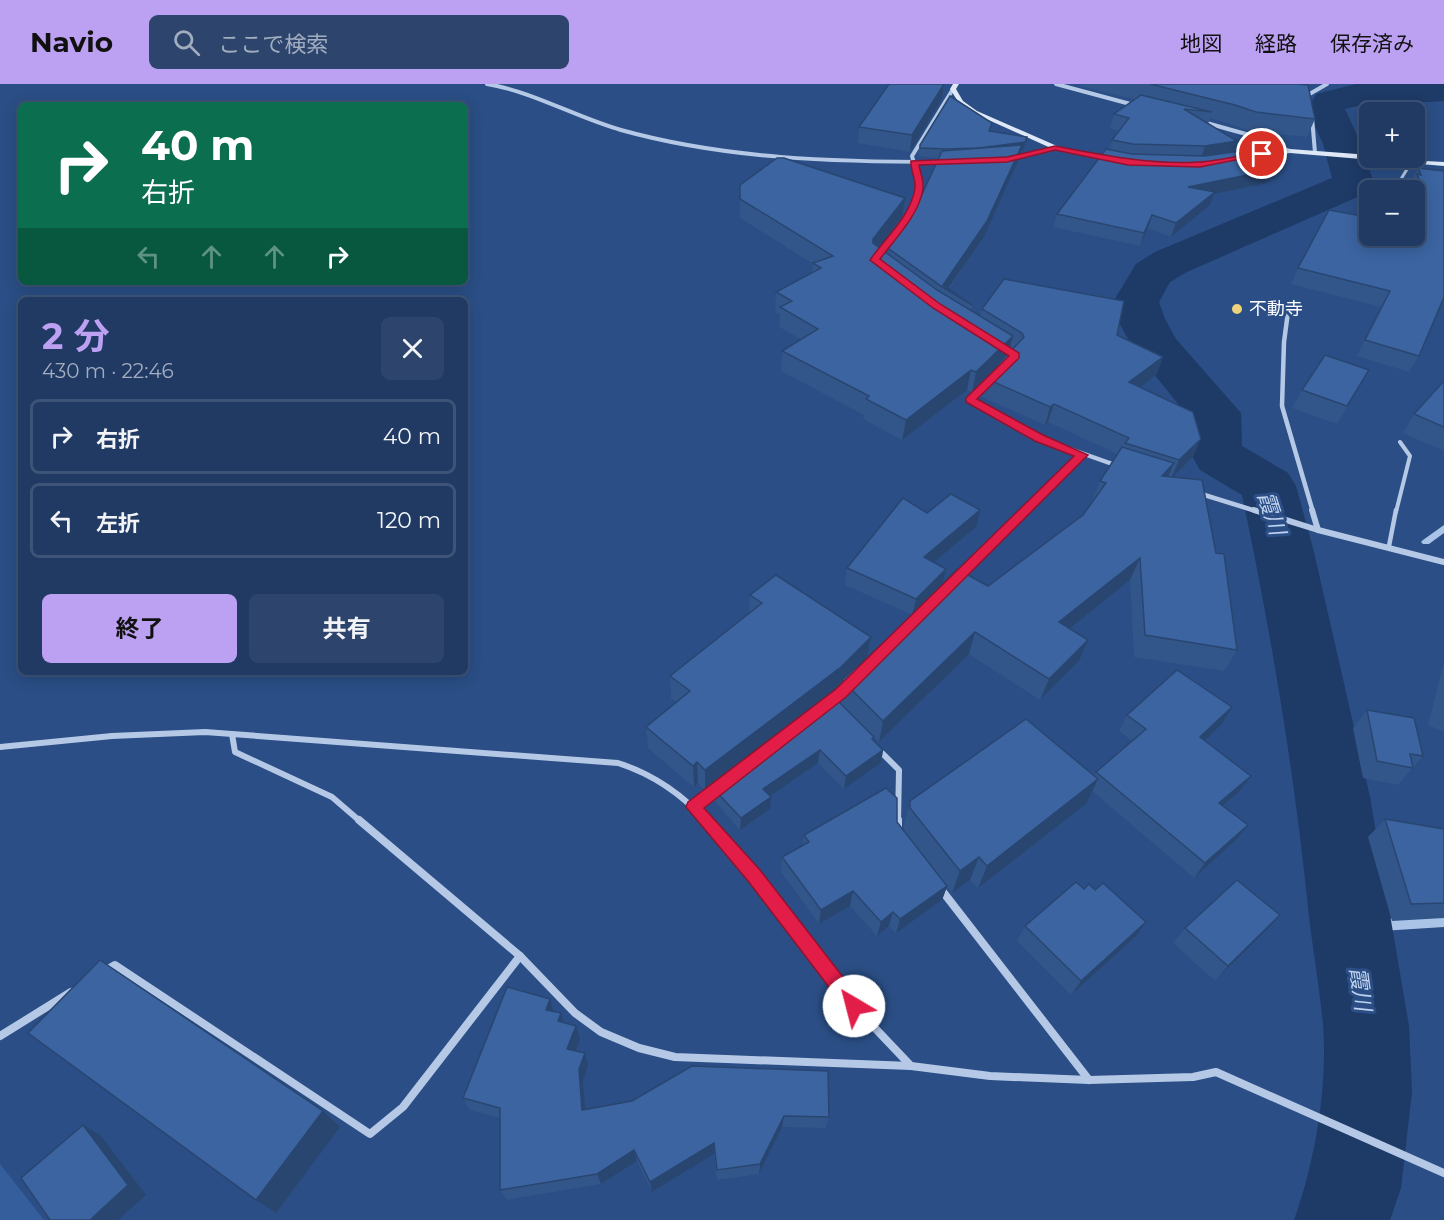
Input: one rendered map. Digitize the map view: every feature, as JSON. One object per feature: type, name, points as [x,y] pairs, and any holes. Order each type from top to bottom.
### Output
[{"type":"street","points":[[487,84],[517,90],[599,123],[697,147],[743,154],[914,163],[947,162]]},
{"type":"street","points":[[1056,84],[1138,106]]},
{"type":"street","points":[[1309,103],[1306,96],[1327,84]]},
{"type":"street","points":[[910,211],[920,186],[912,156],[955,87]]},
{"type":"street","points":[[955,87],[961,102],[975,112],[1055,148],[1120,161]]},
{"type":"street","points":[[1311,110],[1315,153]]},
{"type":"street","points":[[1193,119],[1236,130],[1290,152]]},
{"type":"street","points":[[1007,159],[1055,148]]},
{"type":"street","points":[[1237,159],[1290,152],[1359,157]]},
{"type":"street","points":[[1425,162],[1444,164]]},
{"type":"street","points":[[1288,312],[1284,342],[1282,405],[1318,530]]},
{"type":"street","points":[[992,378],[970,400],[1039,438],[1127,469]]},
{"type":"street","points":[[957,578],[1082,455]]},
{"type":"street","points":[[1193,492],[1318,530],[1389,546],[1444,562]]},
{"type":"street","points":[[0,747],[112,736],[205,732],[618,763],[643,771],[693,807],[754,875],[854,1006],[911,1066]]},
{"type":"street","points":[[232,734],[235,752],[332,797],[520,956],[574,1013],[601,1032],[639,1048],[675,1057],[911,1066],[990,1076],[1089,1080],[1193,1077],[1216,1072],[1277,1097],[1444,1173]]},
{"type":"street","points":[[869,739],[899,770],[898,834]]},
{"type":"street","points":[[693,807],[721,786]]},
{"type":"street","points":[[935,881],[1089,1080]]},
{"type":"street","points":[[96,976],[115,965],[369,1134],[403,1107],[520,956]]},
{"type":"street","points":[[0,1036],[77,988]]},
{"type":"lane","points":[[1389,546],[1401,484],[1410,456],[1400,442]]},
{"type":"shaded area","points":[[0,1164],[44,1220],[0,1220]]},
{"type":"building","points":[[889,84],[944,84],[912,135],[859,127]]},
{"type":"building","points":[[1150,84],[1308,85],[1315,119],[1256,112]]},
{"type":"building","points":[[1141,95],[1212,112],[1184,109],[1237,141],[1205,146],[1133,144],[1112,140],[1129,118],[1114,114]]},
{"type":"building","points":[[950,96],[992,123],[989,131],[1027,137],[1025,142],[979,148],[920,148]]},
{"type":"building","points":[[1022,145],[987,221],[943,285],[972,305],[882,244],[913,204],[917,205],[942,151]]},
{"type":"building","points":[[1106,149],[1132,154],[1205,156],[1247,150],[1275,167],[1269,168],[1272,170],[1188,187],[1215,192],[1176,223],[1152,215],[1144,233],[1057,214]]},
{"type":"building","points":[[777,158],[784,158],[905,198],[873,239],[873,243],[937,290],[1013,336],[976,372],[971,370],[906,420],[866,399],[869,396],[782,351],[818,329],[780,307],[792,301],[776,292],[821,268],[813,263],[833,256],[740,199],[740,185]]},
{"type":"building","points":[[1418,168],[1444,171],[1444,297],[1419,356],[1365,340],[1390,291],[1298,268],[1329,210],[1359,215],[1359,246],[1425,246],[1425,180],[1419,180],[1417,174],[1421,175]]},
{"type":"building","points":[[1004,279],[1124,301],[1117,335],[1163,357],[1129,382],[1193,412],[1201,439],[1179,460],[1125,443],[1129,438],[1054,404],[1050,407],[985,378],[1024,337],[1022,333],[982,309]]},
{"type":"building","points":[[1325,355],[1369,370],[1347,406],[1302,390]]},
{"type":"building","points":[[1444,381],[1444,427],[1414,414]]},
{"type":"building","points":[[1122,447],[1174,463],[1162,476],[1202,480],[1216,553],[1224,554],[1237,650],[1145,635],[1140,558],[1059,622],[1088,640],[1049,679],[975,632],[883,721],[842,680],[932,599],[928,598],[957,569],[988,586],[1083,515],[1106,483],[1100,481]]},
{"type":"building","points":[[951,494],[980,510],[924,557],[946,569],[916,599],[847,568],[903,498],[927,513]]},
{"type":"building","points":[[776,575],[871,637],[841,667],[705,770],[697,762],[693,766],[646,727],[690,691],[670,676],[762,603],[750,595]]},
{"type":"building","points":[[1177,670],[1232,707],[1200,737],[1251,776],[1219,803],[1248,825],[1205,863],[1096,772],[1146,729],[1127,715]]},
{"type":"building","points":[[832,695],[874,737],[872,739],[883,750],[846,776],[820,750],[763,789],[771,797],[741,818],[712,787]]},
{"type":"building","points":[[1367,710],[1414,718],[1423,756],[1410,754],[1413,768],[1377,761]]},
{"type":"building","points":[[1026,719],[1098,779],[987,866],[979,857],[960,871],[910,808],[910,801]]},
{"type":"building","points":[[886,788],[897,798],[897,822],[947,886],[900,919],[893,912],[881,922],[853,891],[821,910],[782,857],[809,842],[804,835]]},
{"type":"building","points":[[1385,819],[1444,829],[1444,903],[1411,904]]},
{"type":"building","points":[[1237,880],[1280,915],[1228,966],[1185,928]]},
{"type":"building","points":[[1076,882],[1084,889],[1089,884],[1095,890],[1103,883],[1146,922],[1081,981],[1025,926]]},
{"type":"building","points":[[100,960],[323,1111],[256,1200],[28,1033]]},
{"type":"building","points":[[507,987],[550,999],[546,1010],[561,1013],[558,1021],[576,1026],[567,1049],[585,1053],[579,1069],[582,1110],[632,1101],[692,1066],[828,1071],[829,1117],[784,1116],[760,1164],[717,1170],[714,1143],[650,1182],[634,1150],[597,1174],[500,1190],[500,1108],[463,1098]]},
{"type":"building","points":[[83,1125],[128,1185],[90,1220],[50,1220],[21,1178]]},
{"type":"waterway","name":"霞川","points":[[1342,1220],[1353,1188],[1367,1092],[1366,1026],[1333,797],[1283,548],[1268,486],[1220,457],[1215,449],[1214,413],[1157,348],[1141,319],[1136,302],[1152,274],[1171,262],[1348,186],[1353,180],[1342,144],[1326,110],[1329,102],[1356,95],[1444,90]]},
{"type":"waterway","name":"霞川","points":[[1332,96],[1343,98]]},
{"type":"waterway","points":[[1426,542],[1444,528]]},
{"type":"waterway","points":[[1350,927],[1444,921]]},
{"type":"place","name":"不動寺","points":[[1237,309]]},
{"type":"route","points":[[854,1006],[754,875],[693,807],[841,693],[1082,455],[1039,438],[970,400],[1015,356],[936,306],[874,260],[905,220],[915,203],[920,186],[914,163],[1007,159],[1055,148],[1128,162],[1178,166],[1200,165],[1262,154]]}]
